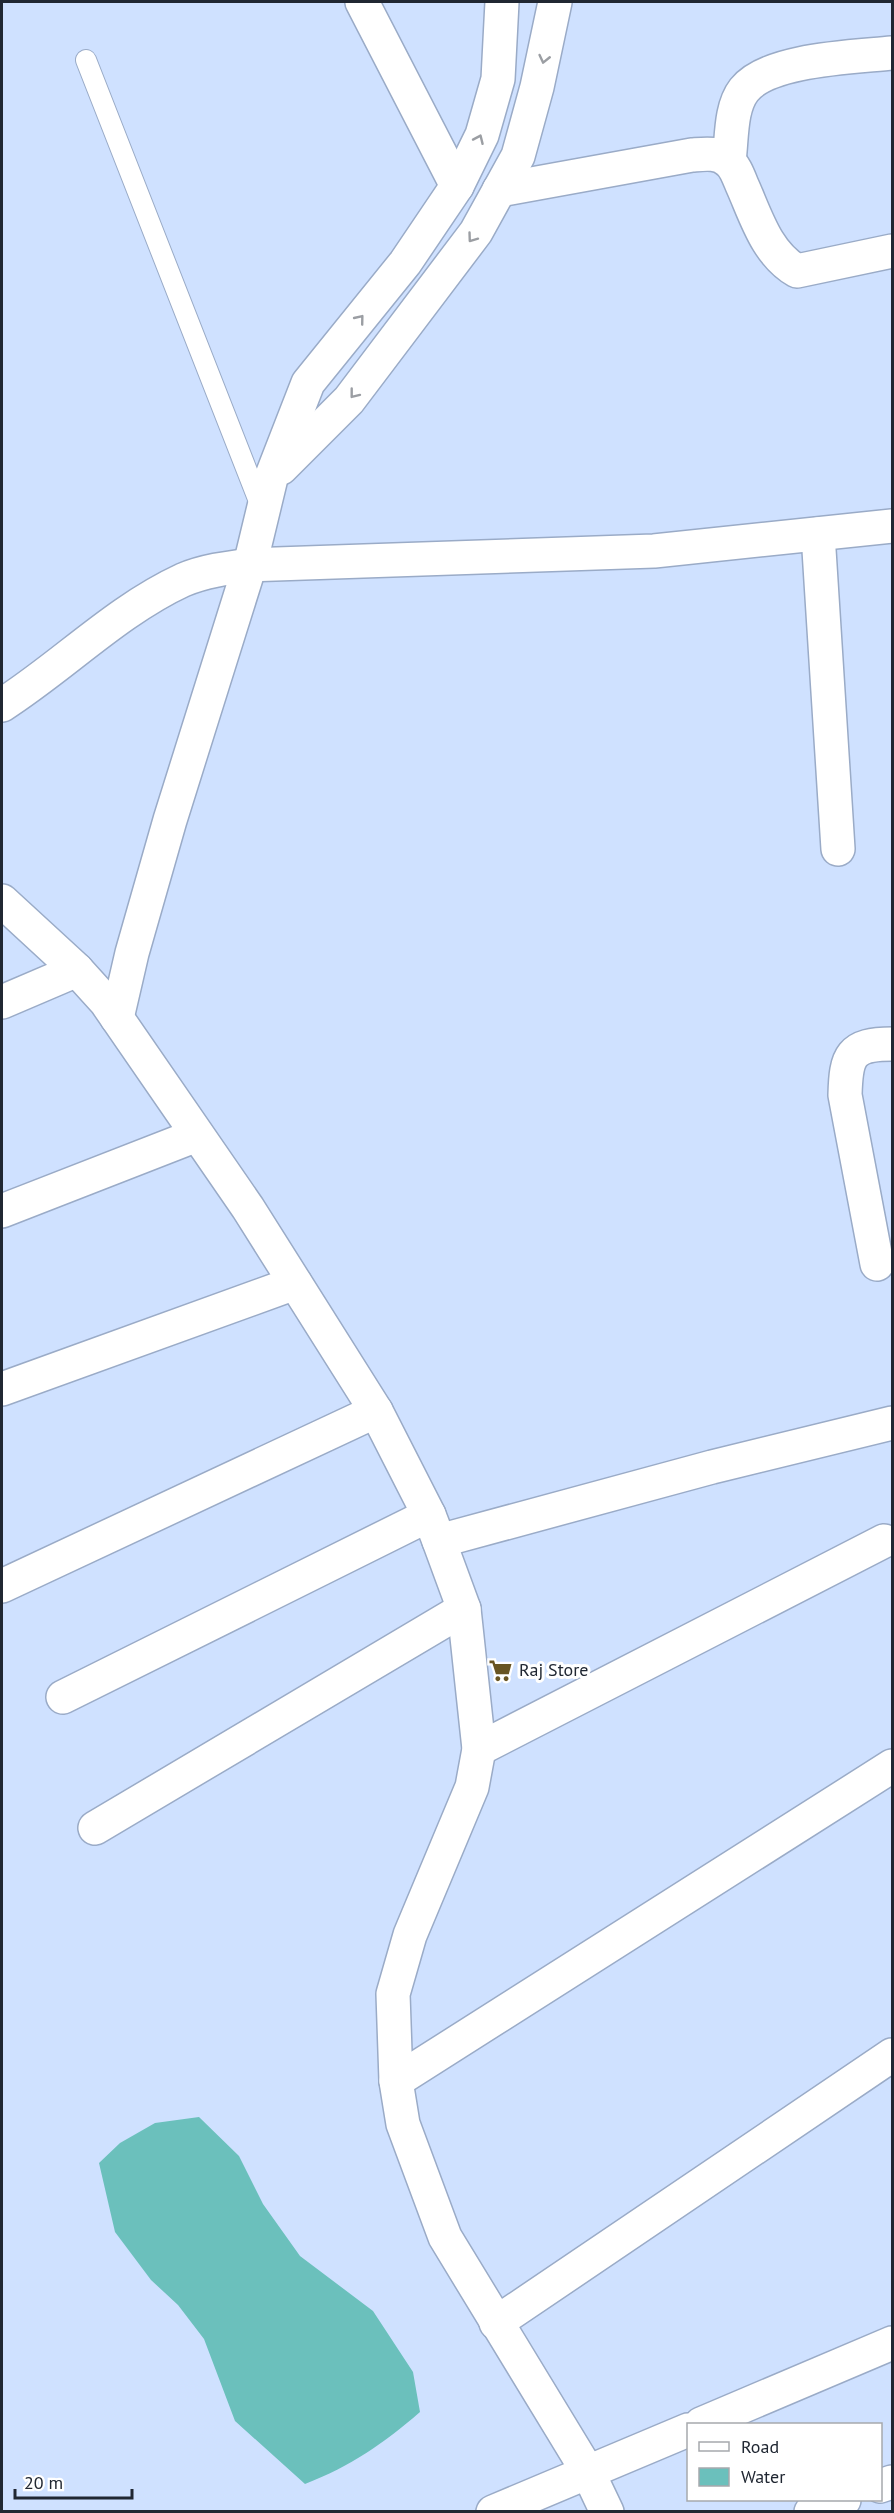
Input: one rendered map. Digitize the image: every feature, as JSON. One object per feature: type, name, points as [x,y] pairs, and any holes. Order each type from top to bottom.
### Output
[{"type":"street","points":[[362,2],[457,186]]},
{"type":"street","points":[[117,1018],[132,953],[170,820],[250,565],[271,478],[308,382],[405,263],[457,186],[482,135],[498,79],[502,2]]},
{"type":"street","points":[[271,478],[349,400],[476,232],[518,156],[564,6]]},
{"type":"street","points":[[892,53],[790,65],[762,75],[744,90],[735,110],[729,161],[769,244],[782,262],[796,271],[892,251]]},
{"type":"street","points":[[499,190],[692,155],[714,153],[729,161]]},
{"type":"street","points":[[2,705],[140,604],[184,580],[213,570],[250,565],[654,551],[892,526]]},
{"type":"street","points":[[818,534],[838,849]]},
{"type":"street","points":[[2,901],[77,970],[106,1002],[248,1208],[376,1411],[434,1528],[464,1609],[479,1749],[472,1787],[410,1935],[393,1994],[396,2081],[403,2124],[445,2237],[588,2472],[607,2511]]},
{"type":"street","points":[[2,1002],[77,970]]},
{"type":"street","points":[[878,1264],[845,1095],[845,1067],[854,1052],[872,1044],[892,1044]]},
{"type":"street","points":[[2,1211],[197,1135]]},
{"type":"street","points":[[2,1389],[295,1283]]},
{"type":"street","points":[[2,1587],[376,1411]]},
{"type":"street","points":[[63,1697],[434,1528],[711,1467],[892,1423]]},
{"type":"street","points":[[479,1749],[884,1541]]},
{"type":"street","points":[[95,1828],[464,1609]]},
{"type":"street","points":[[396,2081],[892,1766]]},
{"type":"street","points":[[496,2322],[892,2055]]},
{"type":"street","points":[[703,2423],[892,2343]]},
{"type":"street","points":[[493,2511],[687,2430]]},
{"type":"street","points":[[811,2511],[838,2501]]},
{"type":"lane","points":[[86,60],[263,512]]},
{"type":"water","points":[[199,2117],[239,2156],[263,2204],[300,2256],[373,2311],[413,2372],[420,2412],[366,2453],[337,2470],[305,2484],[235,2421],[204,2339],[178,2305],[151,2280],[115,2232],[99,2163],[120,2143],[155,2123]]},
{"type":"place","name":"Raj Store","points":[[501,1670]]}]
